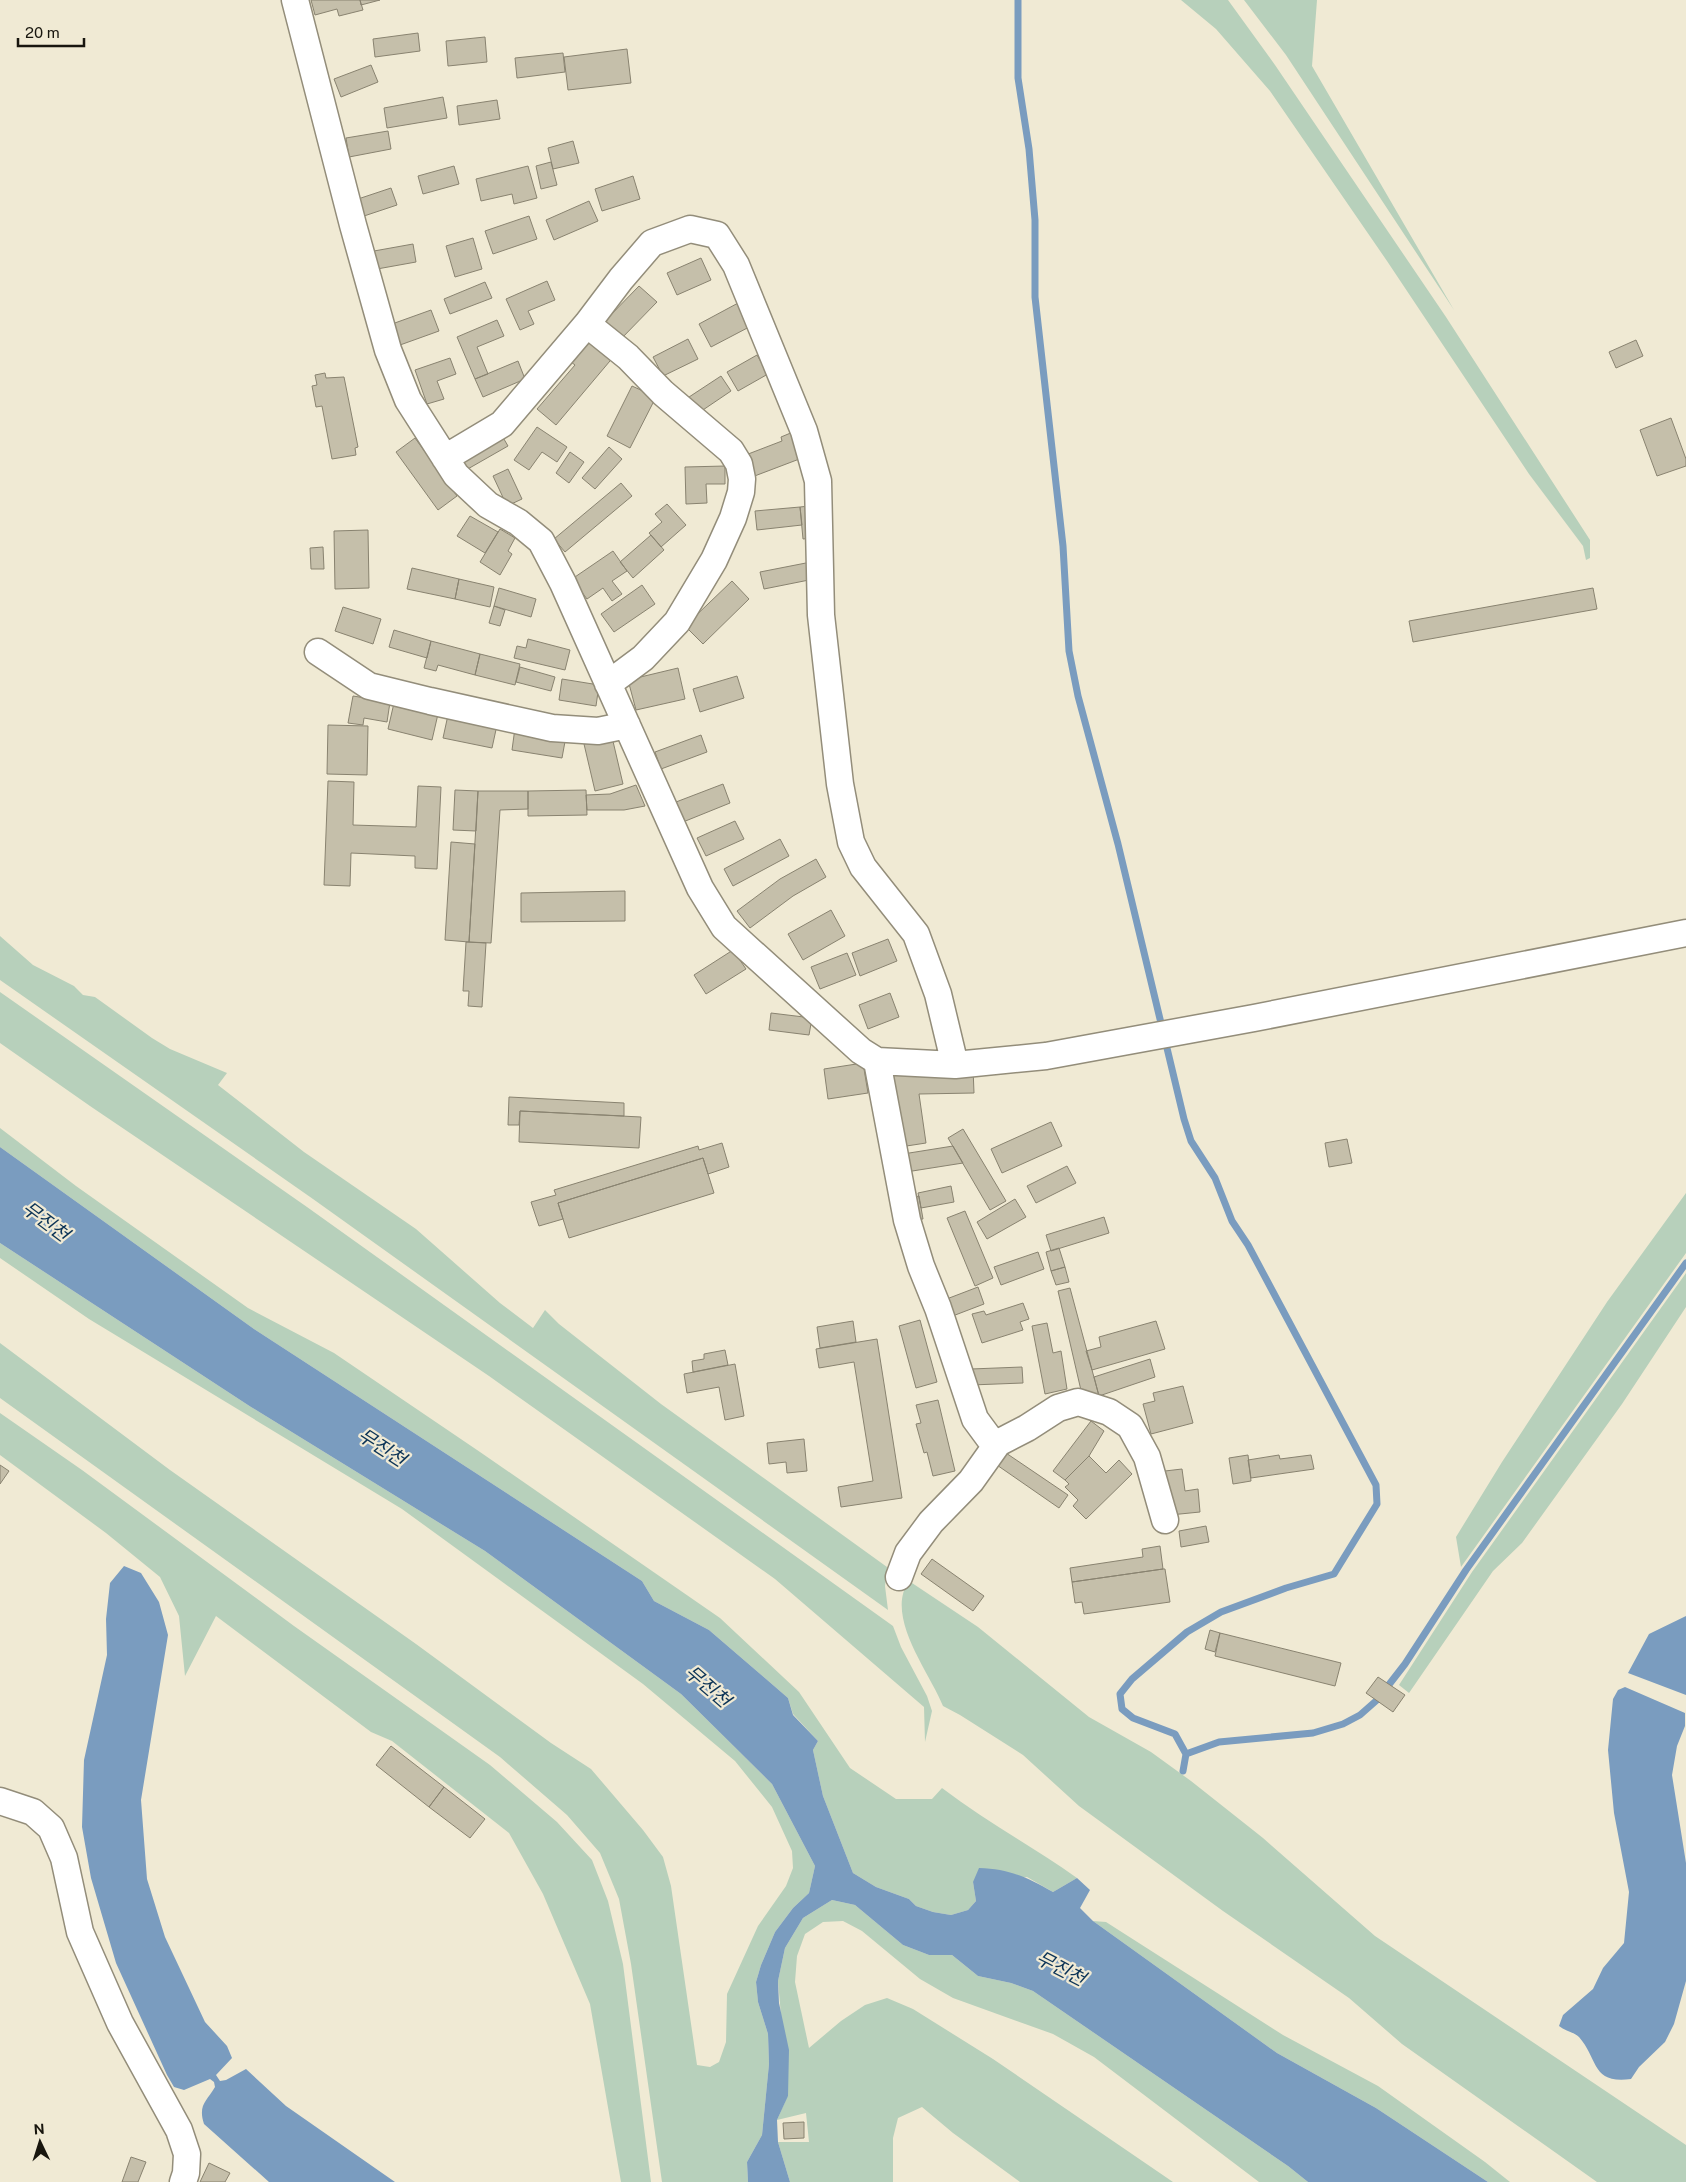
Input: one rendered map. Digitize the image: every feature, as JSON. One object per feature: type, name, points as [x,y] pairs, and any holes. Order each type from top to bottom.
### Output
[{"type":"street","points":[[296,0],[353,225],[388,350],[408,400],[456,475],[488,505],[518,522],[541,541],[564,582],[700,888],[724,927],[861,1051],[877,1061],[954,1065],[1046,1056],[1686,933]]},
{"type":"street","points":[[445,458],[502,424],[587,324],[621,278],[652,244],[690,229],[716,235],[736,265],[804,431],[818,481],[821,614],[840,784],[851,842],[862,867],[916,934],[938,994],[954,1065]]},
{"type":"street","points":[[587,324],[628,357],[663,393],[731,451],[739,464],[742,479],[741,492],[733,518],[714,560],[678,622],[643,658],[608,684]]},
{"type":"street","points":[[318,652],[368,686],[430,701],[552,728],[598,731],[627,725]]},
{"type":"street","points":[[877,1061],[908,1220],[921,1266],[941,1317],[975,1419],[989,1438],[998,1443]]},
{"type":"street","points":[[898,1577],[908,1553],[931,1522],[971,1481],[998,1443],[1027,1428],[1058,1408],[1078,1402],[1109,1412],[1130,1426],[1147,1457],[1165,1520]]},
{"type":"street","points":[[0,1801],[33,1812],[51,1828],[64,1858],[80,1932],[120,2023],[179,2130],[187,2154],[186,2173],[183,2182]]},
{"type":"green space","points":[[1181,0],[1228,0],[1275,65],[1446,317],[1590,540],[1590,558],[1586,560],[1583,546],[1529,474],[1387,261],[1270,91],[1216,29]]},
{"type":"green space","points":[[1244,0],[1317,0],[1312,66],[1454,310],[1286,55]]},
{"type":"green space","points":[[0,936],[33,965],[74,986],[83,995],[95,997],[170,1049],[227,1073],[218,1085],[304,1152],[416,1229],[500,1303],[533,1328],[545,1310],[559,1324],[661,1404],[887,1567],[885,1586],[888,1610],[313,1199],[0,980]]},
{"type":"green space","points":[[0,992],[307,1207],[893,1626],[901,1647],[927,1696],[932,1711],[925,1742],[924,1707],[775,1579],[489,1376],[0,1043]]},
{"type":"green space","points":[[0,1128],[76,1186],[248,1308],[334,1353],[720,1618],[799,1692],[850,1768],[896,1799],[932,1799],[942,1788],[975,1812],[1077,1878],[1053,1892],[1027,1877],[973,1882],[976,1901],[968,1910],[951,1915],[933,1912],[916,1906],[909,1899],[876,1887],[853,1873],[823,1796],[813,1750],[818,1741],[793,1714],[788,1698],[709,1630],[654,1601],[642,1581],[254,1329],[0,1147]]},
{"type":"green space","points":[[1686,1193],[1686,1253],[1461,1567],[1456,1537],[1502,1462],[1607,1302]]},
{"type":"green space","points":[[0,1243],[251,1407],[485,1551],[681,1694],[772,1784],[815,1866],[809,1893],[793,1908],[775,1932],[756,1982],[758,2002],[768,2034],[769,2064],[762,2135],[747,2162],[748,2182],[662,2182],[631,1964],[619,1899],[600,1853],[567,1815],[500,1757],[0,1398],[0,1343],[170,1470],[416,1644],[551,1743],[591,1769],[643,1830],[663,1857],[671,1886],[697,2065],[710,2067],[719,2062],[726,2042],[727,1994],[758,1926],[786,1886],[793,1868],[792,1851],[772,1807],[735,1761],[643,1684],[402,1509],[89,1319],[0,1258]]},
{"type":"green space","points":[[1686,1273],[1686,1307],[1622,1404],[1522,1543],[1493,1571],[1409,1693],[1399,1685],[1472,1572]]},
{"type":"green space","points":[[0,1413],[82,1470],[294,1626],[490,1765],[557,1822],[592,1860],[608,1901],[623,1964],[651,2182],[621,2182],[590,2004],[543,1894],[509,1833],[392,1741],[371,1732],[216,1616],[185,1676],[179,1616],[160,1577],[106,1533],[0,1455]]},
{"type":"green space","points":[[909,1581],[978,1627],[1089,1717],[1151,1752],[1191,1781],[1263,1838],[1375,1936],[1686,2145],[1686,2182],[1597,2182],[1402,2044],[1349,1998],[1223,1911],[1079,1806],[1023,1755],[943,1706],[905,1627],[902,1611],[903,1595]]},
{"type":"green space","points":[[832,1900],[855,1905],[903,1945],[929,1955],[952,1955],[978,1976],[1011,1983],[1033,1991],[1288,2166],[1308,2182],[1259,2182],[1094,2057],[1053,2034],[953,1998],[920,1979],[862,1931],[843,1921],[823,1922],[805,1934],[797,1956],[795,1982],[809,2048],[841,2021],[865,2005],[887,1998],[913,2009],[993,2059],[1173,2182],[1020,2182],[953,2133],[922,2107],[898,2118],[893,2138],[893,2182],[790,2182],[778,2142],[809,2142],[806,2113],[777,2120],[788,2095],[778,1981],[785,1948],[803,1918]]},
{"type":"green space","points":[[1093,1921],[1106,1922],[1283,2035],[1378,2086],[1510,2182],[1488,2182],[1376,2108],[1277,2053]]},
{"type":"water","name":"무진천","points":[[0,1147],[254,1329],[642,1581],[654,1601],[709,1630],[788,1698],[793,1715],[818,1741],[813,1750],[823,1796],[853,1873],[876,1887],[909,1899],[916,1906],[933,1912],[951,1915],[968,1910],[976,1901],[973,1882],[979,1868],[1000,1870],[1018,1875],[1053,1892],[1077,1878],[1090,1890],[1080,1908],[1093,1921],[1277,2053],[1376,2108],[1488,2182],[1308,2182],[1288,2166],[1033,1991],[1011,1983],[978,1976],[952,1955],[929,1955],[903,1945],[855,1905],[832,1900],[803,1918],[785,1948],[778,1981],[779,2003],[789,2050],[788,2096],[777,2120],[778,2142],[790,2182],[748,2182],[747,2162],[762,2135],[769,2064],[768,2034],[758,2002],[756,1982],[775,1932],[793,1908],[809,1893],[815,1866],[772,1784],[681,1694],[485,1551],[251,1407],[0,1243]]},
{"type":"water","points":[[124,1566],[141,1573],[159,1602],[168,1635],[141,1800],[147,1879],[165,1937],[205,2022],[227,2046],[232,2058],[216,2075],[220,2081],[226,2080],[246,2069],[286,2106],[395,2182],[269,2182],[204,2124],[202,2108],[215,2087],[214,2082],[210,2079],[184,2090],[174,2087],[116,1963],[91,1878],[82,1827],[84,1760],[107,1655],[106,1619],[110,1583]]},
{"type":"water","points":[[1686,1616],[1686,1695],[1628,1673],[1649,1634]]},
{"type":"water","points":[[1625,1687],[1685,1713],[1685,1726],[1677,1746],[1672,1775],[1686,1863],[1686,1981],[1674,2024],[1665,2042],[1639,2067],[1631,2079],[1618,2080],[1602,2074],[1579,2037],[1559,2026],[1563,2015],[1593,1989],[1603,1968],[1624,1943],[1629,1892],[1614,1813],[1608,1750],[1613,1699],[1618,1690]]},
{"type":"building","points":[[311,0],[360,0],[363,10],[339,16],[337,9],[315,15]]},
{"type":"building","points":[[360,0],[380,0],[361,5]]},
{"type":"building","points":[[418,33],[420,51],[375,57],[373,39]]},
{"type":"building","points":[[485,37],[487,62],[448,66],[446,41]]},
{"type":"building","points":[[627,49],[631,83],[568,90],[564,57]]},
{"type":"building","points":[[563,53],[565,72],[517,78],[515,58]]},
{"type":"building","points":[[371,65],[378,82],[341,97],[334,79]]},
{"type":"building","points":[[443,97],[447,118],[387,128],[384,108]]},
{"type":"building","points":[[497,100],[500,119],[459,125],[457,106]]},
{"type":"building","points":[[388,131],[391,149],[349,157],[346,138]]},
{"type":"building","points":[[573,141],[579,163],[553,169],[548,148]]},
{"type":"building","points":[[551,162],[557,185],[541,189],[536,166]]},
{"type":"building","points":[[454,166],[459,184],[423,194],[418,176]]},
{"type":"building","points":[[528,166],[537,198],[514,204],[512,194],[481,201],[476,179]]},
{"type":"building","points":[[633,176],[640,199],[602,211],[595,189]]},
{"type":"building","points":[[391,188],[397,205],[361,217],[355,200]]},
{"type":"building","points":[[589,201],[598,221],[554,240],[546,220]]},
{"type":"building","points":[[529,216],[537,239],[493,254],[485,231]]},
{"type":"building","points":[[473,238],[482,269],[455,277],[446,246]]},
{"type":"building","points":[[413,244],[416,262],[377,269],[374,251]]},
{"type":"building","points":[[701,258],[711,280],[677,295],[667,273]]},
{"type":"building","points":[[547,281],[555,300],[528,311],[534,324],[520,330],[506,299]]},
{"type":"building","points":[[485,282],[492,298],[450,314],[444,299]]},
{"type":"building","points":[[639,286],[657,302],[619,341],[602,324]]},
{"type":"building","points":[[740,302],[753,325],[711,347],[699,324]]},
{"type":"building","points":[[431,310],[439,331],[400,345],[392,324]]},
{"type":"building","points":[[497,320],[504,336],[477,347],[488,374],[475,379],[457,337]]},
{"type":"building","points":[[593,337],[615,355],[556,425],[537,409],[575,365],[571,362]]},
{"type":"building","points":[[688,339],[698,359],[663,376],[653,357]]},
{"type":"building","points":[[1636,340],[1643,356],[1616,368],[1609,352]]},
{"type":"building","points":[[757,355],[768,374],[738,391],[727,372]]},
{"type":"building","points":[[450,358],[456,374],[437,381],[444,399],[427,404],[415,370]]},
{"type":"building","points":[[518,361],[525,379],[483,397],[475,379]]},
{"type":"building","points":[[325,373],[326,378],[344,377],[358,447],[355,448],[356,455],[332,459],[322,406],[316,407],[312,386],[317,385],[315,375]]},
{"type":"building","points":[[721,376],[731,391],[697,414],[686,399]]},
{"type":"building","points":[[632,386],[656,397],[630,448],[607,436]]},
{"type":"building","points":[[1671,418],[1686,459],[1686,466],[1657,476],[1640,430]]},
{"type":"building","points":[[537,427],[567,447],[557,462],[542,452],[529,470],[514,460]]},
{"type":"building","points":[[793,432],[802,458],[752,477],[743,456],[782,441],[781,437]]},
{"type":"building","points":[[501,434],[508,446],[466,470],[459,457]]},
{"type":"building","points":[[415,438],[457,496],[438,510],[396,452]]},
{"type":"building","points":[[609,447],[622,459],[595,489],[582,478]]},
{"type":"building","points":[[570,452],[584,462],[569,483],[556,473]]},
{"type":"building","points":[[725,466],[725,484],[706,484],[707,503],[686,504],[685,467]]},
{"type":"building","points":[[508,469],[522,499],[507,506],[493,476]]},
{"type":"building","points":[[621,483],[632,496],[565,552],[554,539]]},
{"type":"building","points":[[667,504],[686,525],[661,547],[649,533],[662,522],[655,514]]},
{"type":"building","points":[[809,506],[812,538],[803,539],[800,507]]},
{"type":"building","points":[[800,507],[802,525],[757,530],[755,511]]},
{"type":"building","points":[[470,516],[498,532],[485,553],[457,536]]},
{"type":"building","points":[[500,529],[515,538],[508,551],[512,554],[500,575],[480,562]]},
{"type":"building","points":[[368,530],[369,588],[335,589],[334,531]]},
{"type":"building","points":[[651,535],[664,550],[633,578],[620,562]]},
{"type":"building","points":[[323,547],[324,569],[311,569],[310,548]]},
{"type":"building","points":[[613,551],[627,571],[612,581],[622,594],[612,601],[603,588],[587,599],[572,579]]},
{"type":"building","points":[[811,562],[814,579],[764,589],[760,572]]},
{"type":"building","points":[[412,568],[459,579],[455,599],[407,589]]},
{"type":"building","points":[[459,579],[494,587],[490,607],[455,599]]},
{"type":"building","points":[[732,581],[749,599],[703,644],[685,626]]},
{"type":"building","points":[[642,585],[655,604],[614,632],[601,614]]},
{"type":"building","points":[[499,588],[536,599],[531,617],[494,606]]},
{"type":"building","points":[[1593,588],[1597,609],[1413,642],[1409,621]]},
{"type":"building","points":[[494,606],[505,610],[500,626],[489,623]]},
{"type":"building","points":[[343,607],[381,619],[373,644],[335,631]]},
{"type":"building","points":[[394,630],[431,641],[427,658],[389,647]]},
{"type":"building","points":[[528,639],[570,650],[565,670],[514,658],[517,646],[526,648]]},
{"type":"building","points":[[431,641],[480,654],[475,675],[438,665],[436,671],[424,668]]},
{"type":"building","points":[[480,654],[520,664],[515,685],[475,675]]},
{"type":"building","points":[[520,667],[555,677],[551,691],[516,682]]},
{"type":"building","points":[[678,668],[685,699],[636,710],[628,680]]},
{"type":"building","points":[[737,676],[744,698],[700,712],[693,689]]},
{"type":"building","points":[[562,679],[599,685],[596,706],[559,700]]},
{"type":"building","points":[[353,696],[390,702],[387,722],[364,718],[363,725],[348,723]]},
{"type":"building","points":[[394,703],[438,714],[432,740],[388,729]]},
{"type":"building","points":[[448,715],[497,725],[492,748],[443,738]]},
{"type":"building","points":[[328,725],[368,726],[367,775],[327,774]]},
{"type":"building","points":[[515,728],[566,736],[562,758],[512,750]]},
{"type":"building","points":[[701,735],[707,752],[661,769],[655,752]]},
{"type":"building","points":[[612,737],[623,784],[595,791],[584,744]]},
{"type":"building","points":[[328,781],[354,782],[353,825],[416,827],[418,786],[441,787],[437,869],[415,868],[415,856],[351,853],[350,886],[324,885]]},
{"type":"building","points":[[723,784],[730,803],[683,822],[676,802]]},
{"type":"building","points":[[636,785],[645,806],[624,810],[587,810],[586,795],[610,794]]},
{"type":"building","points":[[455,790],[478,791],[476,831],[453,830]]},
{"type":"building","points":[[586,790],[587,815],[528,816],[528,791]]},
{"type":"building","points":[[478,791],[528,791],[528,809],[500,810],[491,943],[469,942]]},
{"type":"building","points":[[735,821],[744,839],[706,856],[697,838]]},
{"type":"building","points":[[780,839],[789,856],[733,886],[724,869]]},
{"type":"building","points":[[451,842],[475,844],[469,942],[445,940]]},
{"type":"building","points":[[816,859],[826,877],[793,896],[750,928],[737,911],[780,879]]},
{"type":"building","points":[[625,891],[625,921],[521,922],[521,893]]},
{"type":"building","points":[[831,910],[845,936],[803,960],[788,934]]},
{"type":"building","points":[[888,939],[897,961],[860,976],[852,953]]},
{"type":"building","points":[[466,942],[486,943],[482,1007],[468,1006],[469,991],[463,991]]},
{"type":"building","points":[[733,950],[746,969],[706,994],[694,975]]},
{"type":"building","points":[[847,953],[856,975],[820,989],[811,967]]},
{"type":"building","points":[[890,993],[899,1017],[868,1029],[859,1005]]},
{"type":"building","points":[[771,1013],[812,1018],[809,1035],[769,1030]]},
{"type":"building","points":[[863,1063],[868,1093],[828,1099],[824,1069]]},
{"type":"building","points":[[973,1068],[974,1093],[919,1094],[926,1143],[900,1147],[887,1071]]},
{"type":"building","points":[[509,1097],[624,1103],[624,1116],[520,1111],[519,1125],[508,1125]]},
{"type":"building","points":[[520,1111],[641,1117],[639,1148],[519,1142]]},
{"type":"building","points":[[1051,1122],[1062,1146],[1002,1173],[991,1149]]},
{"type":"building","points":[[963,1129],[1006,1201],[990,1210],[948,1138]]},
{"type":"building","points":[[1347,1139],[1352,1163],[1329,1167],[1325,1143]]},
{"type":"building","points":[[722,1143],[729,1167],[708,1174],[703,1158],[558,1203],[563,1219],[539,1226],[531,1202],[556,1195],[554,1190],[698,1146],[699,1150]]},
{"type":"building","points":[[953,1146],[963,1163],[906,1172],[903,1154]]},
{"type":"building","points":[[703,1158],[714,1193],[569,1238],[558,1203]]},
{"type":"building","points":[[1067,1166],[1076,1183],[1036,1203],[1027,1186]]},
{"type":"building","points":[[951,1186],[954,1202],[921,1208],[918,1193]]},
{"type":"building","points":[[919,1196],[923,1219],[914,1220],[910,1198]]},
{"type":"building","points":[[1015,1199],[1026,1217],[987,1239],[977,1222]]},
{"type":"building","points":[[965,1211],[993,1278],[975,1286],[947,1218]]},
{"type":"building","points":[[1104,1217],[1109,1233],[1051,1251],[1046,1235]]},
{"type":"building","points":[[1059,1248],[1065,1267],[1051,1271],[1046,1252]]},
{"type":"building","points":[[1038,1252],[1044,1269],[1001,1285],[994,1267]]},
{"type":"building","points":[[1065,1267],[1069,1282],[1056,1285],[1051,1271]]},
{"type":"building","points":[[978,1287],[984,1304],[950,1317],[944,1300]]},
{"type":"building","points":[[1070,1288],[1099,1396],[1083,1399],[1058,1291]]},
{"type":"building","points":[[1023,1303],[1029,1319],[1020,1322],[1023,1330],[982,1343],[972,1314],[984,1311],[986,1315]]},
{"type":"building","points":[[920,1320],[937,1382],[916,1388],[899,1326]]},
{"type":"building","points":[[853,1321],[856,1342],[820,1348],[817,1327]]},
{"type":"building","points":[[1156,1321],[1165,1349],[1092,1370],[1086,1351],[1101,1347],[1099,1337]]},
{"type":"building","points":[[1047,1323],[1053,1353],[1061,1351],[1067,1389],[1045,1394],[1032,1326]]},
{"type":"building","points":[[877,1339],[902,1498],[841,1507],[838,1487],[873,1481],[854,1362],[819,1368],[816,1349]]},
{"type":"building","points":[[725,1350],[728,1365],[693,1372],[692,1361],[704,1359],[704,1354]]},
{"type":"building","points":[[1150,1359],[1155,1377],[1099,1396],[1094,1377]]},
{"type":"building","points":[[735,1364],[744,1416],[725,1420],[719,1387],[687,1393],[684,1374]]},
{"type":"building","points":[[1022,1367],[1023,1383],[971,1385],[971,1369]]},
{"type":"building","points":[[1183,1386],[1193,1423],[1151,1434],[1143,1404],[1155,1401],[1153,1393]]},
{"type":"building","points":[[938,1400],[955,1471],[933,1476],[927,1452],[924,1453],[916,1424],[921,1423],[916,1405]]},
{"type":"building","points":[[1091,1421],[1104,1431],[1089,1456],[1065,1480],[1053,1471]]},
{"type":"building","points":[[804,1439],[807,1471],[787,1473],[786,1462],[769,1464],[767,1443]]},
{"type":"building","points":[[1003,1451],[1068,1495],[1059,1508],[994,1463]]},
{"type":"building","points":[[1248,1455],[1251,1481],[1233,1484],[1229,1458]]},
{"type":"building","points":[[1279,1455],[1280,1459],[1311,1455],[1314,1469],[1251,1478],[1248,1460]]},
{"type":"building","points":[[1089,1456],[1106,1473],[1119,1460],[1132,1474],[1086,1519],[1073,1506],[1078,1500],[1065,1487],[1069,1484],[1065,1480]]},
{"type":"building","points":[[0,1465],[9,1471],[0,1484]]},
{"type":"building","points":[[1182,1469],[1185,1491],[1198,1489],[1200,1512],[1170,1515],[1165,1471]]},
{"type":"building","points":[[1206,1526],[1209,1542],[1181,1547],[1179,1531]]},
{"type":"building","points":[[1160,1546],[1163,1569],[1072,1582],[1070,1568],[1143,1557],[1142,1549]]},
{"type":"building","points":[[932,1559],[984,1596],[973,1611],[921,1574]]},
{"type":"building","points":[[1165,1569],[1170,1602],[1084,1614],[1082,1602],[1075,1603],[1072,1582]]},
{"type":"building","points":[[1210,1630],[1220,1633],[1215,1652],[1205,1649]]},
{"type":"building","points":[[1220,1633],[1341,1663],[1335,1686],[1215,1656]]},
{"type":"building","points":[[1378,1677],[1405,1695],[1393,1712],[1366,1693]]},
{"type":"building","points":[[391,1746],[444,1787],[429,1807],[376,1765]]},
{"type":"building","points":[[444,1787],[485,1819],[470,1838],[429,1807]]},
{"type":"building","points":[[804,2122],[804,2138],[784,2139],[783,2123]]},
{"type":"building","points":[[131,2157],[146,2162],[138,2182],[122,2182]]},
{"type":"building","points":[[209,2163],[230,2173],[225,2182],[200,2182]]},
{"type":"waterway","points":[[1018,0],[1018,78],[1029,149],[1035,220],[1035,297],[1063,546],[1069,651],[1078,696],[1118,844],[1184,1119],[1191,1141],[1215,1178],[1232,1221],[1248,1245],[1376,1485],[1377,1504],[1334,1574],[1286,1588],[1221,1612],[1187,1632],[1132,1679],[1120,1694],[1122,1709],[1133,1718],[1175,1734],[1186,1754],[1183,1771]]},
{"type":"waterway","points":[[1186,1754],[1219,1742],[1313,1733],[1343,1724],[1360,1715],[1377,1700],[1405,1664],[1466,1570],[1686,1263]]}]
